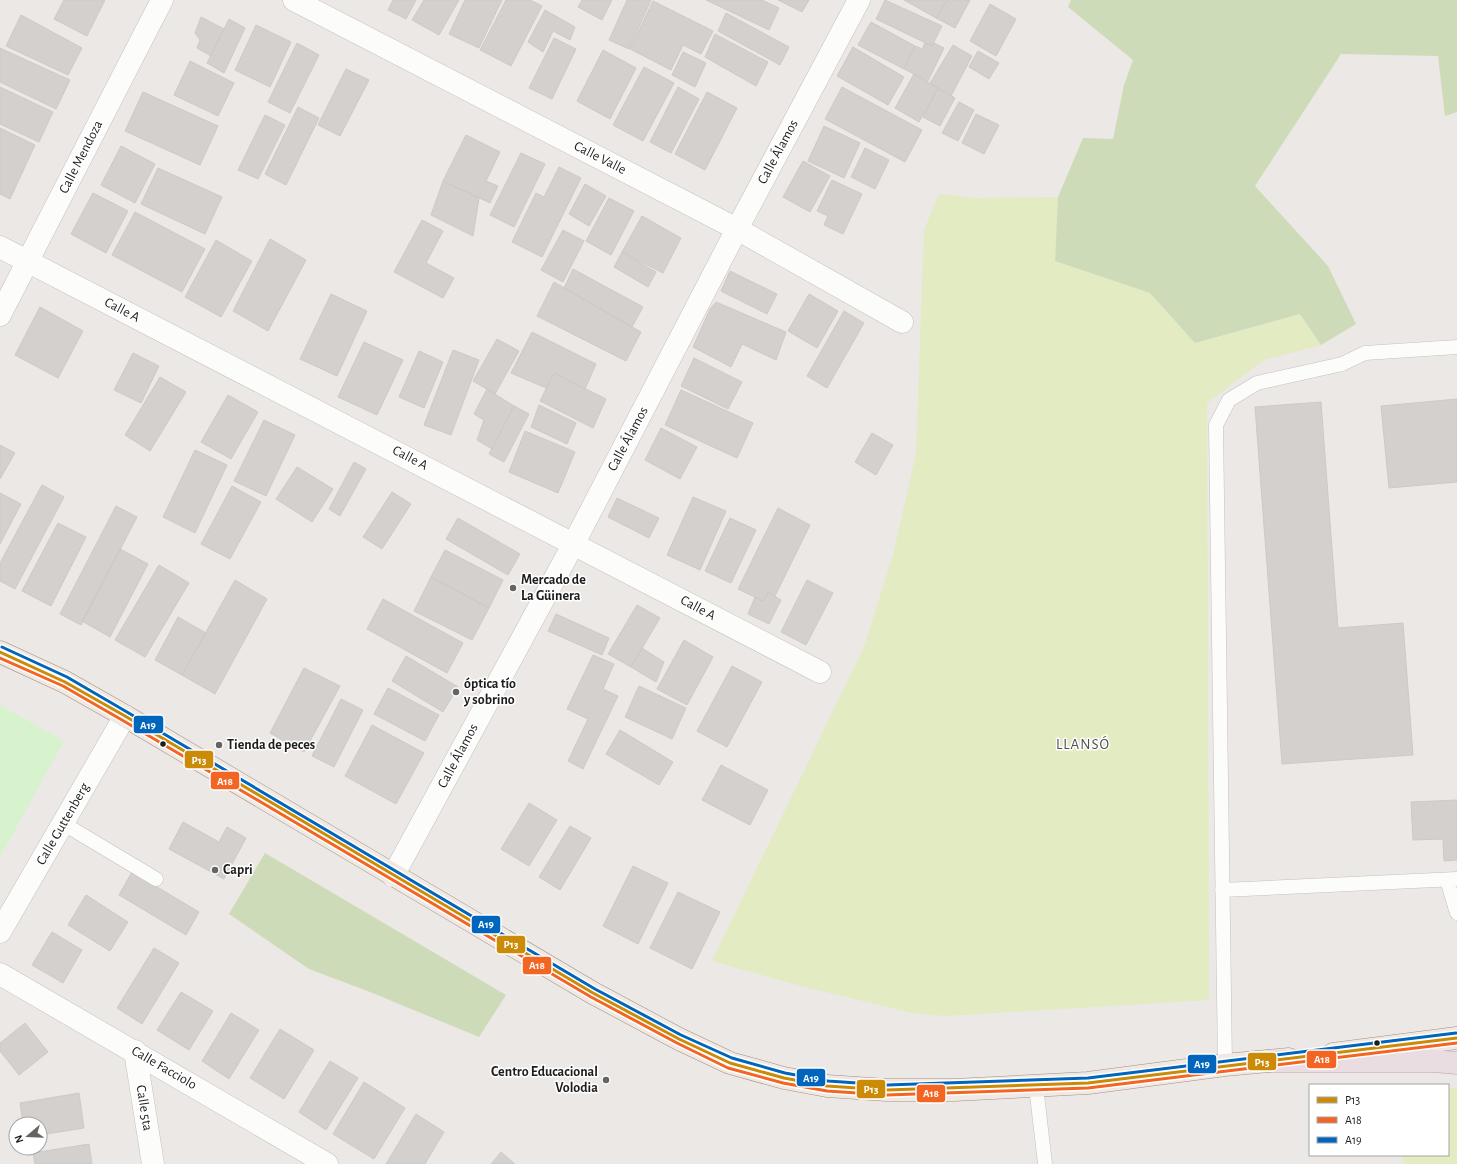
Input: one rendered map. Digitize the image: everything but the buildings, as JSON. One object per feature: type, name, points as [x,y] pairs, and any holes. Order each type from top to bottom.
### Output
[{"type":"highway","points":[[1270,1061],[1434,1061],[1457,1063]]},
{"type":"main road","points":[[0,652],[65,682],[125,716],[593,993],[678,1039],[730,1062],[784,1078],[827,1086],[894,1090],[1088,1083],[1225,1065],[1270,1061],[1457,1038]]},
{"type":"street","name":"Calle Mendoza","points":[[0,314],[162,0]]},
{"type":"street","name":"Calle Valle","points":[[294,0],[737,229],[902,322]]},
{"type":"street","name":"Calle Álamos","points":[[393,876],[574,543],[737,229],[859,0]]},
{"type":"street","name":"Calle A","points":[[0,247],[574,543],[820,672]]},
{"type":"street","name":"Calle Guttenberg","points":[[0,932],[64,824],[125,716]]},
{"type":"street","name":"Calle Facciolo","points":[[0,974],[135,1051],[327,1164]]},
{"type":"street","name":"Calle 5ta","points":[[135,1051],[153,1164]]},
{"type":"lane","points":[[1225,1065],[1216,425],[1229,400],[1257,383],[1342,364],[1365,353],[1457,347]]},
{"type":"lane","points":[[64,824],[156,879]]},
{"type":"lane","points":[[1222,890],[1452,879],[1457,913]]},
{"type":"lane","points":[[1036,1086],[1046,1164]]},
{"type":"green space","points":[[1071,0],[1457,0],[1457,112],[1445,116],[1438,56],[1341,54],[1255,186],[1328,266],[1356,324],[1321,345],[1300,314],[1195,343],[1150,293],[1055,261],[1058,197],[1083,138],[1113,139],[1124,85],[1133,60],[1068,7]]},
{"type":"green space","points":[[939,194],[975,198],[1058,197],[1055,261],[1150,293],[1195,343],[1300,314],[1321,345],[1264,360],[1207,403],[1209,1000],[946,1016],[912,1013],[805,987],[712,961],[864,647],[893,555],[916,454],[924,230]]},
{"type":"green space","points":[[0,705],[64,741],[0,857]]},
{"type":"green space","points":[[265,853],[506,995],[479,1037],[370,992],[309,969],[229,914]]},
{"type":"green space","points":[[1457,1088],[1457,1164],[1404,1164],[1402,1156],[1449,1156],[1449,1089]]},
{"type":"transit line","name":"A19","points":[[2,647],[67,677],[595,989],[681,1035],[732,1058],[785,1073],[828,1081],[887,1085],[1088,1078],[1456,1033]]},
{"type":"transit line","name":"P13","points":[[0,652],[65,682],[125,716],[593,993],[679,1039],[730,1063],[784,1078],[827,1086],[887,1090],[1088,1083],[1457,1038]]},
{"type":"transit line","name":"A18","points":[[0,658],[63,686],[591,997],[677,1043],[728,1068],[783,1083],[827,1091],[887,1095],[1088,1088],[1457,1043]]},
{"type":"place","name":"Mercado de La Güinera","points":[[513,588]]},
{"type":"place","name":"óptica tío y sobrino","points":[[456,692]]},
{"type":"place","name":"Tienda de peces","points":[[219,745]]},
{"type":"place","name":"Capri","points":[[215,870]]},
{"type":"place","name":"Centro Educacional Volodia","points":[[606,1080]]},
{"type":"district","name":"LLANSÓ","points":[[1083,744]]}]
